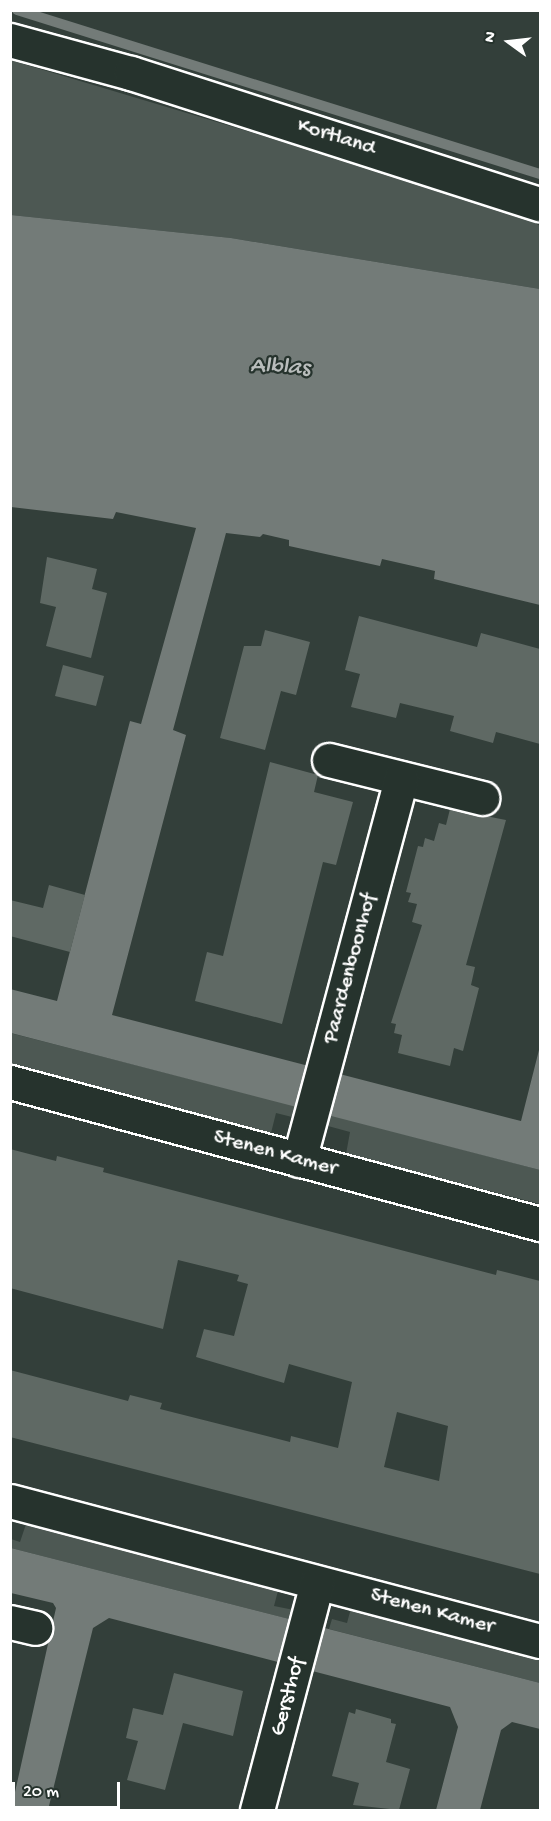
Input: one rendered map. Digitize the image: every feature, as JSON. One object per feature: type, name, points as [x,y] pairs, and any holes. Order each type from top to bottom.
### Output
[{"type":"street","name":"Kortland","points":[[10,40],[131,73],[540,204]]},
{"type":"street","points":[[328,760],[482,798]]},
{"type":"street","name":"Paardenboonhof","points":[[299,1160],[311,1123],[401,778]]},
{"type":"street","name":"Stenen Kamer","points":[[10,1082],[540,1224]]},
{"type":"street","name":"Stenen Kamer","points":[[10,1501],[314,1598],[540,1641]]},
{"type":"street","name":"Gersthof","points":[[257,1810],[314,1598]]},
{"type":"shaded area","points":[[10,60],[520,213],[540,226],[540,289],[231,238],[11,215]]},
{"type":"shaded area","points":[[10,1033],[296,1106],[292,1117],[276,1113],[271,1133],[119,1096],[11,1067]]},
{"type":"shaded area","points":[[331,1115],[540,1170],[540,1204],[346,1154],[350,1132],[328,1126]]},
{"type":"shaded area","points":[[26,1524],[279,1587],[274,1606],[294,1610],[293,1620],[11,1548],[11,1539],[20,1542]]},
{"type":"shaded area","points":[[351,1608],[540,1656],[540,1683],[329,1629],[332,1619],[347,1623]]},
{"type":"water","name":"Alblas","points":[[11,215],[231,238],[540,289],[540,605],[434,579],[435,571],[382,559],[380,566],[289,546],[289,540],[263,534],[260,537],[226,533],[173,730],[186,735],[112,1015],[521,1121],[540,1046],[540,1170],[11,1033],[10,989],[57,1001],[130,721],[141,724],[196,528],[116,512],[113,519],[11,507]]},
{"type":"water","points":[[11,1548],[540,1683],[540,1729],[512,1722],[501,1730],[480,1810],[436,1810],[458,1727],[450,1707],[109,1618],[93,1628],[48,1810],[11,1810],[56,1608],[53,1603],[11,1593]]},
{"type":"building","points":[[47,557],[97,569],[92,589],[107,593],[91,658],[46,646],[56,607],[40,603]]},
{"type":"building","points":[[359,616],[477,647],[481,633],[540,649],[540,744],[496,732],[493,743],[450,731],[454,716],[400,703],[396,718],[351,707],[360,674],[345,670]]},
{"type":"building","points":[[265,630],[310,642],[296,695],[281,691],[265,750],[220,738],[244,646],[261,646]]},
{"type":"building","points":[[63,665],[104,676],[96,706],[55,696]]},
{"type":"building","points":[[270,762],[318,775],[314,792],[353,802],[336,865],[323,862],[282,1024],[195,1001],[207,952],[223,956]]},
{"type":"building","points":[[450,809],[506,820],[466,965],[475,967],[471,985],[479,988],[463,1051],[454,1048],[450,1066],[398,1053],[402,1035],[394,1033],[396,1024],[391,1023],[422,925],[412,922],[417,904],[408,902],[411,893],[406,892],[418,846],[423,847],[425,838],[434,841],[439,823],[446,825]]},
{"type":"building","points":[[49,885],[85,895],[70,952],[10,936],[10,900],[43,908]]},
{"type":"building","points":[[10,1149],[56,1161],[57,1156],[104,1168],[103,1172],[496,1275],[497,1270],[540,1281],[540,1574],[10,1437],[10,1370],[128,1401],[130,1395],[162,1403],[160,1409],[290,1442],[291,1436],[338,1448],[352,1382],[289,1364],[284,1383],[196,1357],[204,1329],[234,1336],[248,1284],[237,1281],[239,1275],[178,1260],[163,1329],[10,1288]],"holes":[[[397,1412],[448,1426],[439,1481],[384,1467]]]},
{"type":"building","points":[[174,1673],[243,1691],[233,1736],[183,1723],[165,1790],[127,1780],[138,1741],[126,1738],[133,1708],[163,1715]]},
{"type":"building","points":[[356,1709],[391,1719],[391,1723],[396,1724],[386,1762],[410,1769],[399,1810],[353,1805],[359,1783],[332,1776],[349,1712],[355,1714]]},
{"type":"waterway","points":[[17,10],[540,174]]}]
